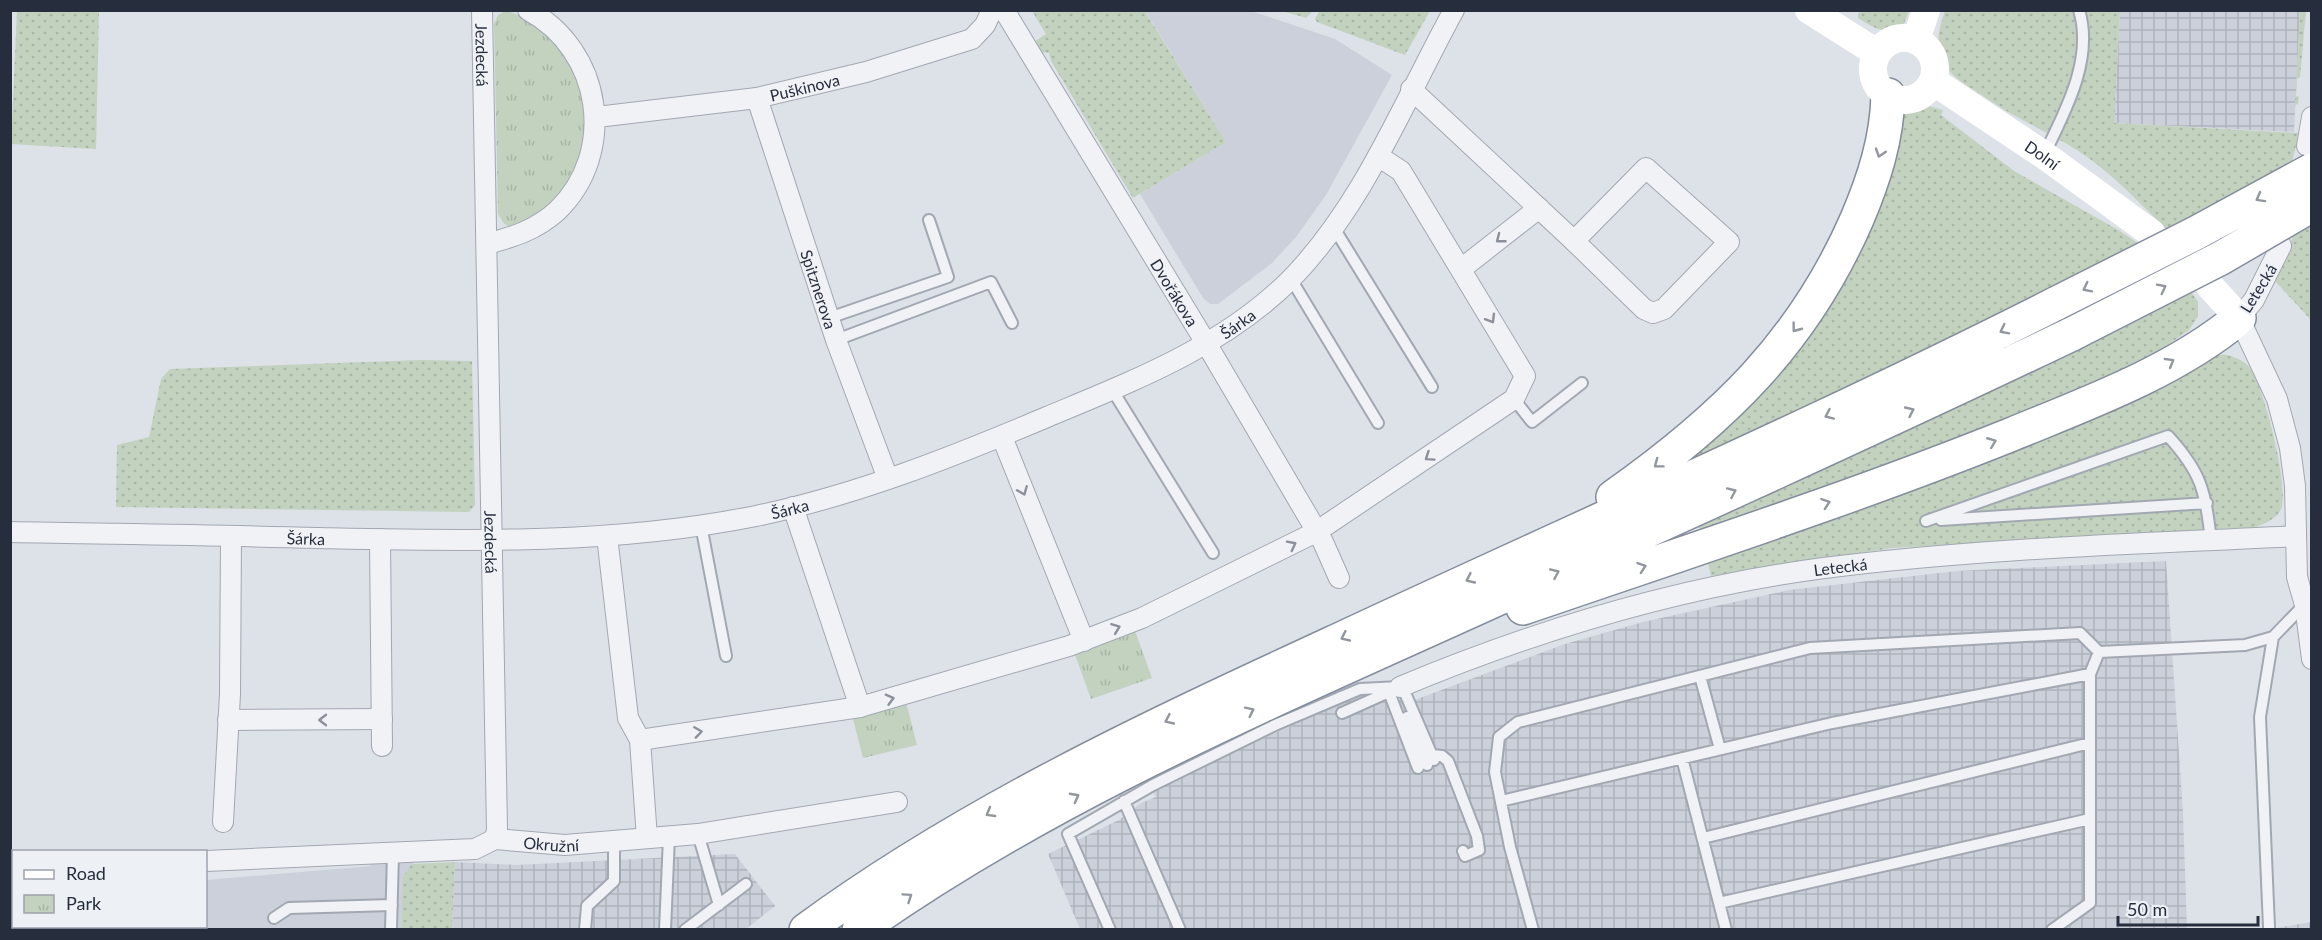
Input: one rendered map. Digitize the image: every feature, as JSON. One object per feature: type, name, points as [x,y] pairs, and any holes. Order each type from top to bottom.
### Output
[{"type":"highway","points":[[1523,554],[1602,504],[1701,431],[1763,370],[1800,324],[1846,244],[1865,200],[1885,140],[1888,95]]},
{"type":"highway","points":[[806,930],[921,853],[1059,775],[1256,678],[1905,380],[2196,233],[2309,158]]},
{"type":"highway","points":[[859,930],[1016,829],[1087,791],[1267,702],[1906,413],[2072,334],[2221,258],[2312,205]]},
{"type":"highway","points":[[1406,640],[1509,613],[1938,464],[2151,373],[2239,318]]},
{"type":"main road","points":[[1809,10],[1877,53]]},
{"type":"main road","points":[[1916,40],[1926,10]]},
{"type":"main road","points":[[1894,39],[1916,40],[1929,50],[1933,57],[1935,73],[1933,81],[1918,97],[1903,100],[1888,95],[1882,90],[1874,76],[1877,53],[1894,39]]},
{"type":"main road","name":"Dolní","points":[[1933,81],[2044,155],[2151,232]]},
{"type":"main road","points":[[2209,285],[2239,318]]},
{"type":"street","name":"Jezdecká","points":[[482,10],[498,830],[495,839]]},
{"type":"street","points":[[487,244],[527,232],[557,210],[580,181],[587,167],[597,117],[589,86],[572,48],[552,27],[528,10]]},
{"type":"street","name":"Puškinova","points":[[597,117],[757,98],[866,72],[972,39],[985,25],[992,10]]},
{"type":"street","name":"Dvořákova","points":[[1004,10],[1206,343],[1316,532],[1339,578]]},
{"type":"street","name":"Šárka","points":[[10,532],[492,540],[607,536],[701,525],[793,507],[888,479],[1002,437],[1113,391],[1162,368],[1206,343],[1262,305],[1291,279],[1334,228],[1378,156],[1454,10]]},
{"type":"street","points":[[1412,89],[1644,309],[1653,313],[1664,309],[1729,242],[1646,168],[1574,241]]},
{"type":"street","name":"Spitznerova","points":[[757,98],[836,339],[888,479]]},
{"type":"street","points":[[2309,158],[2312,117]]},
{"type":"street","points":[[640,741],[860,707],[1084,641],[1142,618],[1316,532],[1514,399],[1525,376],[1401,171],[1378,156]]},
{"type":"street","points":[[1461,269],[1539,208]]},
{"type":"street","name":"Letecká","points":[[2281,246],[2254,300],[2239,318],[2270,380],[2283,417],[2293,467],[2297,577],[2305,605],[2312,659]]},
{"type":"street","points":[[1002,437],[1084,641]]},
{"type":"street","points":[[793,507],[860,707]]},
{"type":"street","points":[[223,822],[228,720],[231,536]]},
{"type":"street","points":[[607,536],[628,718],[640,741],[647,838]]},
{"type":"street","name":"Letecká","points":[[1397,688],[1491,652],[1583,621],[1701,591],[1822,569],[1915,558],[2296,536]]},
{"type":"street","points":[[380,539],[382,746]]},
{"type":"street","points":[[228,720],[382,719]]},
{"type":"street","name":"Okružní","points":[[207,861],[475,849],[495,839],[565,845],[669,837],[897,802]]},
{"type":"lane","points":[[2044,155],[2077,78],[2085,28],[2079,10]]},
{"type":"lane","points":[[829,318],[948,278],[929,220]]},
{"type":"lane","points":[[1334,228],[1432,387]]},
{"type":"lane","points":[[1291,279],[1377,423]]},
{"type":"lane","points":[[836,339],[991,282],[1012,323]]},
{"type":"lane","points":[[1514,399],[1532,422],[1582,383]]},
{"type":"lane","points":[[1113,391],[1213,553]]},
{"type":"lane","points":[[2207,503],[1926,521],[2168,436],[2186,455],[2200,478],[2207,503],[2211,540]]},
{"type":"lane","points":[[701,525],[726,656]]},
{"type":"lane","points":[[1533,930],[1513,857],[1495,772],[1499,737],[1518,722],[1810,648],[2080,633],[2099,652],[2245,645],[2273,637],[2305,605]]},
{"type":"lane","points":[[2269,927],[2260,717],[2273,637]]},
{"type":"lane","points":[[2052,930],[2090,903],[2090,674],[2099,652]]},
{"type":"lane","points":[[1501,801],[1832,723],[2090,674]]},
{"type":"lane","points":[[1700,676],[1720,750]]},
{"type":"lane","points":[[1342,713],[1397,688]]},
{"type":"lane","points":[[1397,688],[1428,762]]},
{"type":"lane","points":[[1397,688],[1428,762]]},
{"type":"lane","points":[[1110,930],[1068,834],[1124,801],[1275,725],[1360,689],[1397,688]]},
{"type":"lane","points":[[1703,838],[2090,743]]},
{"type":"lane","points":[[1428,762],[1442,756],[1448,761],[1477,836],[1479,850],[1470,850]]},
{"type":"lane","points":[[1683,758],[1726,930]]},
{"type":"lane","points":[[1124,801],[1180,930]]},
{"type":"lane","points":[[1719,903],[2090,819]]},
{"type":"lane","points":[[698,834],[719,905]]},
{"type":"lane","points":[[665,930],[669,837]]},
{"type":"lane","points":[[585,930],[587,906],[614,881],[614,841]]},
{"type":"lane","points":[[391,930],[393,853]]},
{"type":"lane","points":[[685,930],[746,884]]},
{"type":"lane","points":[[274,918],[289,908],[392,905]]},
{"type":"shaded area","points":[[1251,11],[1335,39],[1392,75],[1326,195],[1296,237],[1272,263],[1218,304],[1210,304],[1203,298],[1140,194],[1226,142],[1146,12]]},
{"type":"shaded area","points":[[2120,11],[2300,11],[2294,132],[2114,123]]},
{"type":"shaded area","points":[[2166,561],[2183,813],[2187,929],[1080,929],[1048,854],[1119,820],[1141,803],[1156,797],[1152,789],[1361,695],[1412,701],[1565,644],[1643,622],[1789,590],[1957,571]]},
{"type":"shaded area","points":[[421,852],[404,877],[401,929],[33,930],[33,928],[207,928],[207,880],[371,866],[356,855]]},
{"type":"shaded area","points":[[735,854],[775,906],[746,929],[452,930],[455,862],[517,865]]},
{"type":"shaded area","points":[[2311,922],[2311,929],[2271,929]]},
{"type":"green space","points":[[1320,10],[1430,11],[1405,55],[1317,22],[1315,19]]},
{"type":"green space","points":[[17,11],[99,11],[96,149],[11,144]]},
{"type":"green space","points":[[505,11],[519,16],[541,30],[563,53],[578,80],[584,108],[584,138],[576,166],[561,191],[539,212],[511,227],[504,224],[498,214],[494,24],[498,15]]},
{"type":"green space","points":[[1032,11],[1149,11],[1146,13],[1226,142],[1133,198],[1051,61],[1049,53],[1039,52],[1034,42],[1046,34]]},
{"type":"green space","points":[[1282,11],[1313,11],[1306,18]]},
{"type":"green space","points":[[1909,11],[1903,26],[1886,31],[1858,18],[1858,13]]},
{"type":"green space","points":[[1945,11],[2120,11],[2114,123],[2299,133],[2277,225],[2196,254],[2126,189],[2080,152],[2000,107],[1955,77],[1946,67],[1940,53],[1939,32]]},
{"type":"green space","points":[[2300,11],[2306,11],[2300,77],[2297,79],[2296,96],[2299,97],[2298,104],[2295,105]]},
{"type":"green space","points":[[1925,105],[1943,110],[1941,115],[2014,171],[2120,231],[2145,248],[2189,289],[2198,302],[2198,316],[2189,330],[2166,346],[2183,373],[2203,361],[2220,355],[2237,358],[2252,371],[2269,417],[2282,481],[2281,509],[2274,518],[2256,527],[1892,548],[1711,576],[1684,464],[1746,406],[1900,109]]},
{"type":"green space","points":[[2311,192],[2311,320],[2275,281]]},
{"type":"green space","points":[[421,360],[472,361],[475,505],[469,512],[116,507],[117,445],[149,437],[161,379],[170,369]]},
{"type":"green space","points":[[1134,628],[1152,678],[1091,699],[1073,649]]},
{"type":"green space","points":[[905,698],[917,745],[863,758],[851,711]]},
{"type":"green space","points":[[455,862],[452,929],[401,929],[403,877],[412,864]]},
{"type":"green space","points":[[10,885],[12,887],[12,928],[33,928],[11,929]]}]
